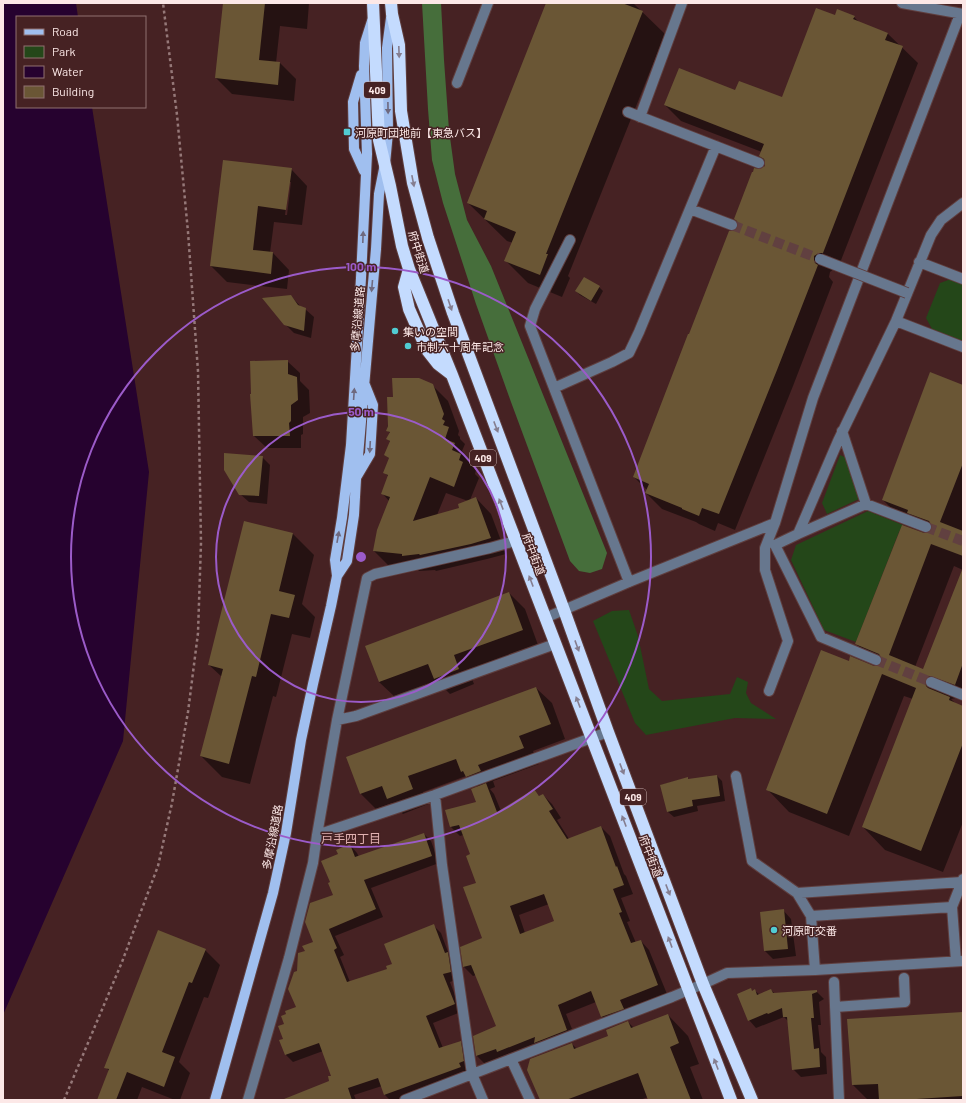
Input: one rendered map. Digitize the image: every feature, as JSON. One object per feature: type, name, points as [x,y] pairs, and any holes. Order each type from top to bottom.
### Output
[{"type":"highway","name":"府中街道","points":[[391,8],[399,45],[401,111],[411,176],[428,238],[453,313],[608,732],[703,984],[752,1100]]},
{"type":"highway","name":"府中街道","points":[[374,9],[379,140],[402,246],[409,269],[404,287],[409,309],[427,350],[438,364],[452,375],[730,1100]]},
{"type":"main road","name":"多摩沿線道路","points":[[337,576],[347,561],[354,515],[356,479],[370,454],[373,405],[364,381],[376,249],[379,194],[385,164],[388,132],[387,48],[391,8]]},
{"type":"main road","name":"多摩沿線道路","points":[[215,1100],[273,893],[286,833],[301,740],[332,606],[337,576],[335,560],[351,445],[361,278],[365,173],[354,149],[353,102],[364,66],[365,43],[374,9]]},
{"type":"street","points":[[457,82],[488,3]]},
{"type":"street","points":[[640,117],[682,3]]},
{"type":"street","points":[[769,691],[788,641],[765,570],[765,548],[775,523],[813,398],[962,14],[902,3]]},
{"type":"street","points":[[628,112],[759,163]]},
{"type":"street","points":[[554,388],[629,353],[716,146]]},
{"type":"street","points":[[798,534],[842,431],[896,321],[931,235],[941,220],[963,203]]},
{"type":"street","points":[[690,209],[732,225]]},
{"type":"street","points":[[570,240],[535,309],[530,326],[628,582]]},
{"type":"street","points":[[820,259],[907,293]]},
{"type":"street","points":[[919,262],[963,279]]},
{"type":"street","points":[[896,321],[963,347]]},
{"type":"street","points":[[842,431],[866,504]]},
{"type":"street","points":[[876,660],[821,637],[775,545],[866,504],[926,527]]},
{"type":"street","points":[[545,618],[628,582],[775,523]]},
{"type":"street","points":[[248,1100],[313,863],[337,720],[367,578],[375,574],[515,541]]},
{"type":"street","points":[[337,720],[356,716],[555,644]]},
{"type":"street","points":[[931,682],[963,695]]},
{"type":"street","points":[[317,835],[435,796],[608,732]]},
{"type":"street","points":[[736,776],[752,861],[797,893],[811,916],[815,970]]},
{"type":"street","points":[[435,796],[442,865],[472,1074],[483,1100]]},
{"type":"street","points":[[405,1100],[688,991],[727,973],[815,970],[959,961],[952,907],[962,880],[797,893]]},
{"type":"street","points":[[811,916],[952,907]]},
{"type":"street","points":[[835,1007],[905,1002],[904,978]]},
{"type":"street","points":[[834,982],[839,1100]]},
{"type":"street","points":[[511,1059],[530,1100]]},
{"type":"path","points":[[64,1100],[122,962],[158,866],[172,803],[187,720],[198,633],[201,543],[198,371],[188,232],[178,123],[163,3]]},
{"type":"green space","points":[[422,3],[441,3],[449,130],[455,174],[467,220],[491,266],[607,553],[602,569],[590,573],[579,571],[570,561],[476,304],[443,203],[432,160]]},
{"type":"green space","points":[[951,279],[963,284],[963,341],[932,329],[926,318],[940,283]]},
{"type":"green space","points":[[840,455],[849,459],[861,498],[827,514],[822,503]]},
{"type":"green space","points":[[868,511],[903,525],[856,642],[824,630],[791,560],[796,545]]},
{"type":"green space","points":[[629,610],[638,636],[649,689],[662,701],[730,694],[737,677],[748,682],[746,693],[751,703],[776,719],[735,718],[646,735],[635,723],[593,621],[612,611]]},
{"type":"water","points":[[3,3],[76,3],[78,16],[16,16],[16,108],[92,108],[149,472],[123,741],[3,1015]]},
{"type":"building","points":[[223,3],[265,3],[259,60],[280,62],[278,85],[215,78]]},
{"type":"building","points":[[546,3],[622,3],[643,11],[546,254],[548,254],[540,275],[504,261],[516,232],[484,219],[487,211],[467,203]]},
{"type":"building","points":[[816,8],[835,15],[837,9],[855,16],[853,19],[888,33],[885,40],[903,46],[823,253],[819,253],[814,256],[815,263],[818,265],[719,514],[702,508],[699,516],[645,493],[649,484],[633,477],[729,231],[733,231],[738,228],[737,221],[734,219],[752,172],[754,168],[760,169],[765,166],[764,159],[759,156],[764,144],[664,105],[679,68],[735,90],[739,81],[782,97]]},
{"type":"building","points":[[223,160],[292,168],[286,210],[258,206],[253,250],[273,252],[271,274],[210,266]]},
{"type":"building","points":[[584,277],[600,286],[591,301],[575,291]]},
{"type":"building","points":[[291,295],[298,305],[306,308],[304,331],[284,325],[262,298]]},
{"type":"building","points":[[288,360],[288,374],[297,377],[298,400],[291,405],[291,421],[289,423],[290,436],[253,436],[250,394],[250,361]]},
{"type":"building","points":[[930,372],[963,385],[963,463],[940,522],[963,531],[963,556],[931,544],[889,655],[923,669],[963,570],[963,663],[955,685],[930,676],[927,677],[925,682],[928,688],[950,697],[949,700],[963,706],[963,743],[921,851],[862,827],[916,688],[882,674],[827,814],[766,790],[821,650],[849,661],[850,656],[874,666],[880,665],[882,662],[879,654],[855,644],[902,525],[924,533],[930,532],[932,529],[929,521],[907,513],[908,510],[882,500]]},
{"type":"building","points":[[392,378],[419,378],[433,384],[444,414],[442,419],[445,421],[443,425],[449,427],[445,439],[455,443],[452,450],[461,454],[459,460],[463,462],[454,487],[430,477],[413,521],[459,508],[458,504],[476,497],[491,538],[420,555],[402,556],[402,554],[373,551],[377,530],[390,497],[381,494],[388,475],[383,473],[389,458],[384,455],[390,441],[386,439],[390,432],[386,431],[388,426],[387,397],[393,397]]},
{"type":"building","points":[[224,453],[263,456],[259,496],[239,495],[224,470]]},
{"type":"building","points":[[244,521],[293,533],[279,591],[295,595],[289,618],[271,614],[256,677],[252,676],[229,764],[200,756],[223,669],[208,665]]},
{"type":"building","points":[[509,592],[523,630],[454,655],[459,669],[434,679],[428,664],[379,682],[365,646]]},
{"type":"building","points":[[536,687],[551,724],[519,736],[524,748],[478,765],[481,771],[466,777],[463,771],[461,772],[456,759],[408,776],[413,789],[387,799],[382,786],[360,794],[346,757]]},
{"type":"building","points":[[717,775],[720,796],[692,800],[693,806],[667,812],[660,785],[688,777],[688,779]]},
{"type":"building","points":[[486,783],[497,812],[534,789],[539,796],[543,794],[553,809],[549,811],[567,839],[601,826],[624,885],[613,889],[622,912],[619,913],[631,943],[641,940],[658,985],[620,1000],[624,1009],[601,1017],[591,991],[558,1005],[567,1030],[534,1043],[535,1037],[497,1052],[496,1049],[476,1056],[473,1036],[496,1026],[471,965],[463,967],[460,947],[482,938],[463,887],[476,883],[466,856],[470,854],[459,825],[450,827],[445,810],[476,802],[471,789]],"holes":[[[544,894],[554,921],[520,934],[510,906]]]},
{"type":"building","points":[[424,833],[432,856],[364,880],[376,909],[329,929],[337,948],[334,950],[347,982],[387,969],[386,966],[392,964],[384,944],[434,924],[445,953],[448,952],[451,972],[443,974],[455,1004],[426,1016],[439,1048],[461,1041],[464,1061],[459,1063],[461,1067],[384,1095],[378,1078],[348,1088],[352,1100],[284,1100],[329,1081],[328,1076],[331,1076],[319,1043],[285,1055],[279,1040],[283,1039],[278,1026],[284,1024],[281,1016],[286,1014],[285,1011],[296,1007],[288,989],[294,972],[297,971],[298,953],[305,951],[302,946],[313,942],[305,922],[310,903],[333,895],[328,883],[330,882],[321,861],[338,854],[336,850],[350,844],[355,857]]},
{"type":"building","name":"河原町交番","points":[[784,909],[788,949],[764,951],[760,912]]},
{"type":"building","points":[[158,930],[206,949],[192,983],[189,982],[162,1052],[175,1057],[164,1087],[127,1072],[116,1100],[97,1100],[109,1069],[104,1068]]},
{"type":"building","points":[[751,988],[752,991],[755,989],[757,995],[771,989],[773,993],[817,990],[817,992],[812,994],[814,1018],[811,1018],[814,1049],[819,1048],[820,1067],[792,1070],[787,1017],[783,1017],[782,1008],[748,1021],[737,994]]},
{"type":"building","points":[[963,1012],[963,1096],[879,1100],[878,1084],[852,1085],[847,1019]]},
{"type":"building","points":[[668,1014],[679,1043],[670,1047],[691,1100],[648,1100],[638,1073],[566,1100],[540,1100],[527,1070],[530,1059],[572,1043],[574,1049],[608,1036],[606,1030],[628,1021],[631,1028]]},
{"type":"tunnel","points":[[732,225],[820,259]]},
{"type":"tunnel","points":[[926,527],[963,541]]},
{"type":"tunnel","points":[[876,660],[931,682]]},
{"type":"place","name":"河原町団地前【東急バス】","points":[[347,132]]},
{"type":"place","name":"集いの空間","points":[[395,331]]},
{"type":"place","name":"市制六十周年記念","points":[[408,346]]},
{"type":"place","name":"河原町交番","points":[[774,930]]},
{"type":"district","name":"戸手四丁目","points":[[351,838]]}]
